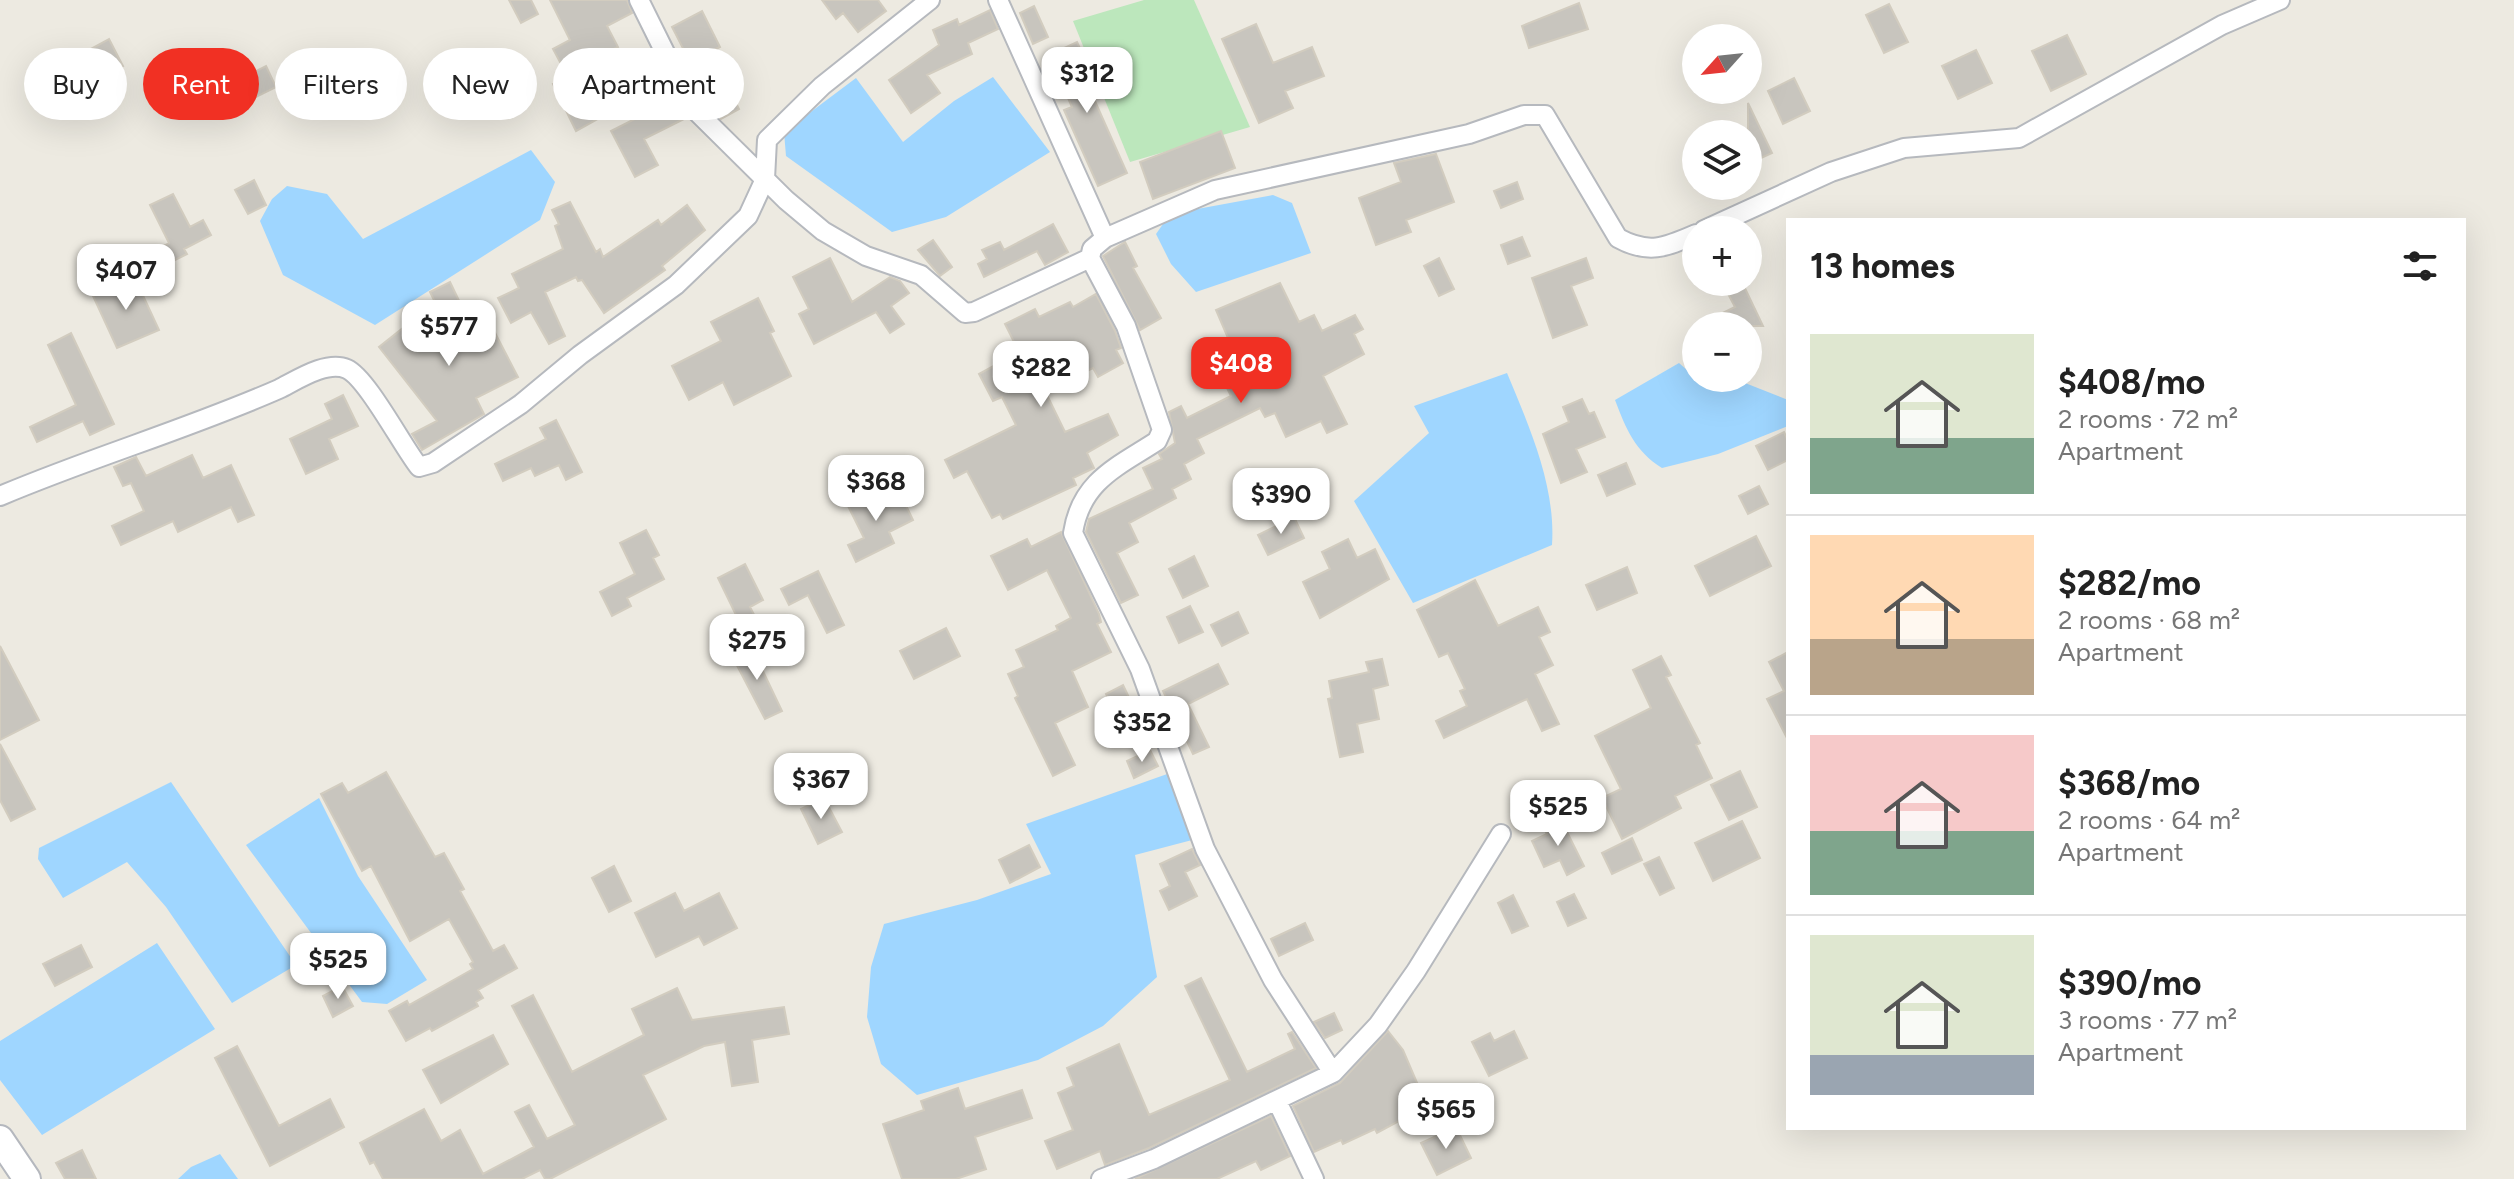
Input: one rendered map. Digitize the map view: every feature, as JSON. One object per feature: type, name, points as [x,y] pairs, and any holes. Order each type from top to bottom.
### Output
[{"type":"main road","points":[[0,1139],[27,1179]]},
{"type":"street","points":[[639,0],[692,107],[765,179],[823,231],[866,256],[921,275],[965,313],[974,312],[1090,258]]},
{"type":"street","points":[[0,496],[63,469],[217,416],[326,368],[347,369],[364,384],[419,467],[433,463],[521,404],[580,355],[676,285],[748,216],[765,179],[767,140],[822,86],[930,0]]},
{"type":"street","points":[[998,0],[1105,238]]},
{"type":"street","points":[[1735,216],[1831,172],[1904,148],[2019,138],[2222,25],[2280,0]]},
{"type":"street","points":[[1333,1073],[1273,980],[1205,849],[1140,669],[1073,533],[1075,519],[1094,482],[1157,441],[1162,430],[1126,326],[1090,258],[1092,249],[1105,238],[1215,190],[1469,134],[1524,115],[1545,115],[1618,238],[1638,249],[1671,245],[1682,240]]},
{"type":"street","points":[[1101,1179],[1154,1159],[1333,1073],[1378,1025],[1409,982],[1501,834]]},
{"type":"street","points":[[1277,1101],[1314,1179]]},
{"type":"green space","points":[[1144,0],[1194,0],[1250,127],[1130,162],[1073,21]]},
{"type":"water","points":[[993,77],[1050,152],[946,217],[892,232],[786,156],[784,132],[856,78],[903,142],[954,101]]},
{"type":"water","points":[[531,150],[555,182],[540,220],[375,325],[283,275],[260,221],[272,199],[287,186],[327,194],[363,239]]},
{"type":"water","points":[[1273,195],[1292,203],[1311,253],[1196,292],[1171,264],[1156,234],[1170,214]]},
{"type":"water","points":[[1679,363],[1682,366],[1682,392],[1762,390],[1786,399],[1786,427],[1718,454],[1662,468],[1632,438],[1615,400]]},
{"type":"water","points":[[1507,373],[1532,435],[1545,479],[1550,501],[1552,545],[1413,603],[1354,501],[1429,433],[1414,406]]},
{"type":"water","points":[[1170,773],[1196,839],[1135,855],[1157,977],[1103,1026],[1038,1060],[917,1095],[881,1064],[867,1017],[871,967],[884,924],[977,900],[1051,874],[1026,824]]},
{"type":"water","points":[[171,782],[296,965],[232,1003],[166,907],[127,862],[63,898],[38,859],[39,848]]},
{"type":"water","points":[[319,798],[358,876],[427,980],[387,1004],[362,1002],[246,845]]},
{"type":"water","points":[[157,943],[215,1029],[42,1135],[0,1080],[0,1041]]},
{"type":"water","points":[[220,1154],[238,1179],[178,1179],[191,1167]]},
{"type":"building","points":[[509,0],[531,0],[538,14],[521,23]]},
{"type":"building","points":[[550,0],[627,0],[632,13],[607,26],[618,47],[555,48],[570,40]]},
{"type":"building","points":[[822,0],[878,0],[886,11],[858,32],[843,13],[836,19]]},
{"type":"building","points":[[1579,3],[1588,29],[1529,48],[1522,26]]},
{"type":"building","points":[[1889,4],[1908,42],[1884,53],[1866,15]]},
{"type":"building","points":[[1034,6],[1048,37],[1033,44],[1020,13]]},
{"type":"building","points":[[990,10],[998,29],[968,43],[972,54],[927,75],[940,93],[911,113],[889,80],[939,45],[933,30],[957,19],[959,25]]},
{"type":"building","points":[[702,11],[720,47],[683,48],[672,27]]},
{"type":"building","points":[[1256,24],[1273,63],[1312,47],[1324,76],[1285,91],[1293,108],[1259,123],[1222,39]]},
{"type":"building","points":[[2067,35],[2086,74],[2051,91],[2032,51]]},
{"type":"building","points":[[109,39],[114,48],[93,48]]},
{"type":"building","points":[[1077,42],[1098,87],[1090,90],[1127,173],[1098,186],[1064,110],[1072,107],[1049,55]]},
{"type":"building","points":[[1976,50],[1992,83],[1958,99],[1942,66]]},
{"type":"building","points":[[266,66],[275,88],[259,96],[259,70]]},
{"type":"building","points":[[1794,78],[1810,111],[1783,124],[1768,91]]},
{"type":"building","points":[[1748,104],[1748,104],[1756,120],[1748,120]]},
{"type":"building","points":[[571,120],[596,120],[576,131]]},
{"type":"building","points":[[633,120],[682,120],[644,139],[658,165],[635,177],[611,131]]},
{"type":"building","points":[[1221,131],[1235,168],[1153,199],[1140,162]]},
{"type":"building","points":[[1762,132],[1772,153],[1762,158]]},
{"type":"building","points":[[1436,154],[1454,202],[1406,220],[1411,232],[1376,245],[1359,198],[1401,182],[1394,163]]},
{"type":"building","points":[[254,180],[266,205],[248,214],[235,190]]},
{"type":"building","points":[[1517,182],[1523,199],[1501,208],[1494,191]]},
{"type":"building","points":[[173,194],[190,227],[203,220],[211,235],[184,249],[187,254],[159,268],[151,253],[169,243],[150,205]]},
{"type":"building","points":[[570,202],[596,252],[600,249],[603,257],[658,220],[661,225],[687,205],[705,230],[662,266],[665,270],[604,313],[582,280],[578,281],[576,277],[545,292],[565,336],[549,344],[531,312],[511,323],[498,298],[519,288],[512,274],[563,249],[555,226],[559,224],[552,210]]},
{"type":"building","points":[[1053,224],[1068,252],[1045,265],[1037,251],[984,277],[978,264],[987,259],[982,250],[1000,242],[1004,250]]},
{"type":"building","points":[[1522,237],[1530,256],[1508,264],[1501,245]]},
{"type":"building","points":[[933,240],[952,267],[940,276],[918,250]]},
{"type":"building","points":[[1125,242],[1137,266],[1133,268],[1161,318],[1140,330],[1103,256]]},
{"type":"building","points":[[830,258],[852,302],[890,277],[900,281],[909,293],[891,306],[904,324],[890,333],[876,312],[814,344],[799,314],[809,309],[793,277]]},
{"type":"building","points":[[1439,258],[1454,289],[1439,296],[1424,266]]},
{"type":"building","points":[[1586,258],[1593,278],[1571,286],[1587,325],[1553,338],[1532,278]]},
{"type":"building","points":[[133,274],[159,330],[117,348],[93,296]]},
{"type":"building","points":[[450,282],[477,338],[493,329],[518,377],[476,398],[484,414],[422,450],[412,434],[437,421],[379,347],[408,324],[424,344],[449,331],[430,292]]},
{"type":"building","points":[[1280,283],[1299,322],[1314,315],[1322,331],[1355,315],[1363,329],[1354,334],[1364,354],[1323,376],[1347,424],[1327,433],[1321,421],[1286,437],[1275,413],[1265,417],[1260,408],[1197,439],[1204,453],[1184,464],[1191,479],[1172,489],[1176,498],[1129,523],[1138,542],[1117,553],[1138,595],[1121,603],[1086,532],[1089,519],[1153,489],[1143,468],[1162,459],[1159,454],[1175,443],[1169,412],[1181,406],[1187,418],[1231,396],[1224,382],[1243,373],[1216,310]]},
{"type":"building","points":[[1096,294],[1115,331],[1121,348],[1116,350],[1123,363],[1098,377],[1093,368],[1045,391],[1065,432],[1108,414],[1118,435],[1087,453],[1094,468],[1073,478],[1076,485],[1003,519],[1000,514],[992,518],[967,471],[954,478],[945,460],[1016,425],[1002,397],[993,401],[979,374],[1019,352],[1005,324],[1035,309],[1039,317],[1070,302],[1073,307]]},
{"type":"building","points":[[1729,296],[1749,296],[1756,312],[1725,312],[1735,307]]},
{"type":"building","points":[[758,298],[774,331],[770,333],[791,376],[734,405],[723,382],[689,400],[672,366],[721,341],[711,322]]},
{"type":"building","points":[[71,333],[114,424],[90,435],[83,421],[37,442],[30,427],[76,405],[48,345]]},
{"type":"building","points":[[343,395],[358,426],[329,439],[338,459],[306,474],[290,439],[332,419],[325,404]]},
{"type":"building","points":[[1582,399],[1589,414],[1594,412],[1605,437],[1576,449],[1587,472],[1561,483],[1543,434],[1569,422],[1563,407]]},
{"type":"building","points":[[556,420],[582,472],[566,480],[559,465],[535,476],[531,468],[503,481],[495,464],[546,439],[540,428]]},
{"type":"building","points":[[1784,432],[1786,461],[1768,470],[1756,446]]},
{"type":"building","points":[[192,455],[203,478],[231,465],[254,515],[238,522],[231,507],[178,532],[173,521],[121,545],[112,526],[144,511],[131,483],[123,486],[114,467],[136,457],[146,476]]},
{"type":"building","points":[[1626,463],[1635,484],[1607,496],[1598,475]]},
{"type":"building","points":[[1759,486],[1768,504],[1748,514],[1739,496]]},
{"type":"building","points":[[865,490],[875,509],[901,495],[913,520],[889,532],[894,543],[856,562],[848,545],[864,538],[845,500]]},
{"type":"building","points":[[1294,517],[1304,538],[1268,555],[1258,535]]},
{"type":"building","points":[[646,530],[659,555],[653,558],[664,579],[627,598],[631,606],[612,616],[600,592],[635,574],[620,543]]},
{"type":"building","points":[[1061,532],[1099,614],[1101,622],[1097,624],[1111,652],[1072,671],[1088,707],[1055,723],[1075,765],[1053,776],[1015,698],[1018,696],[1008,674],[1024,667],[1016,650],[1058,630],[1056,626],[1071,618],[1047,570],[1008,590],[991,556],[1027,539],[1031,547]]},
{"type":"building","points":[[1756,536],[1771,566],[1710,596],[1695,566]]},
{"type":"building","points":[[1348,539],[1357,558],[1375,549],[1389,579],[1320,618],[1303,582],[1330,569],[1322,552]]},
{"type":"building","points":[[1194,556],[1208,586],[1183,598],[1169,569]]},
{"type":"building","points":[[745,564],[763,600],[750,607],[761,628],[739,639],[730,621],[737,617],[718,578]]},
{"type":"building","points":[[1627,567],[1637,593],[1597,610],[1586,585]]},
{"type":"building","points":[[818,571],[844,625],[827,633],[808,595],[789,605],[781,589]]},
{"type":"building","points":[[1475,580],[1498,626],[1538,607],[1550,632],[1539,637],[1553,665],[1535,674],[1559,724],[1542,731],[1527,699],[1444,738],[1436,721],[1467,706],[1460,691],[1465,689],[1448,653],[1439,657],[1417,610]]},
{"type":"building","points":[[1190,606],[1203,632],[1179,643],[1167,617]]},
{"type":"building","points":[[1238,612],[1248,633],[1222,646],[1211,625]]},
{"type":"building","points":[[946,628],[960,656],[914,679],[900,651]]},
{"type":"building","points":[[0,646],[39,720],[0,740]]},
{"type":"building","points":[[751,646],[782,711],[765,719],[732,656]]},
{"type":"building","points":[[1786,653],[1786,736],[1767,699],[1784,691],[1769,662]]},
{"type":"building","points":[[1661,656],[1671,675],[1666,677],[1700,743],[1696,745],[1712,778],[1675,796],[1681,808],[1622,839],[1602,798],[1621,789],[1595,736],[1651,708],[1633,670]]},
{"type":"building","points":[[1382,659],[1388,685],[1373,689],[1379,719],[1357,724],[1363,752],[1340,757],[1328,699],[1332,698],[1329,681],[1369,672],[1366,662]]},
{"type":"building","points":[[1218,664],[1228,684],[1188,704],[1209,747],[1193,754],[1163,691]]},
{"type":"building","points":[[1123,685],[1136,712],[1119,721],[1106,694]]},
{"type":"building","points":[[0,744],[35,809],[11,821],[0,800]]},
{"type":"building","points":[[1150,750],[1158,766],[1134,778],[1127,761]]},
{"type":"building","points":[[1740,771],[1757,807],[1729,820],[1711,785]]},
{"type":"building","points":[[386,772],[435,857],[444,853],[464,889],[460,891],[493,951],[504,945],[517,968],[478,990],[483,998],[476,1002],[478,1006],[406,1041],[389,1011],[407,1001],[409,1005],[473,969],[470,964],[473,962],[449,919],[410,941],[371,866],[362,871],[321,794],[342,783],[348,793]]},
{"type":"building","points":[[824,798],[842,832],[818,844],[801,809]]},
{"type":"building","points":[[1561,820],[1584,866],[1567,875],[1560,860],[1544,867],[1532,841],[1547,834],[1544,828]]},
{"type":"building","points":[[1742,821],[1760,858],[1713,881],[1695,843]]},
{"type":"building","points":[[1632,838],[1642,860],[1612,874],[1602,853]]},
{"type":"building","points":[[1029,845],[1040,867],[1010,883],[999,860]]},
{"type":"building","points":[[1192,849],[1200,865],[1185,872],[1197,896],[1169,910],[1160,891],[1170,886],[1160,864]]},
{"type":"building","points":[[1659,857],[1674,888],[1660,895],[1644,864]]},
{"type":"building","points":[[614,866],[631,901],[609,912],[592,878]]},
{"type":"building","points":[[675,893],[684,911],[719,893],[737,928],[704,945],[699,936],[656,957],[635,913]]},
{"type":"building","points":[[1574,894],[1586,918],[1568,926],[1557,902]]},
{"type":"building","points":[[1513,895],[1528,926],[1512,933],[1498,903]]},
{"type":"building","points":[[1305,923],[1313,940],[1279,956],[1271,939]]},
{"type":"building","points":[[81,945],[92,967],[55,986],[43,964]]},
{"type":"building","points":[[1201,978],[1247,1072],[1295,1049],[1288,1034],[1292,1032],[1316,1068],[1149,1148],[1105,1165],[1100,1151],[1057,1169],[1045,1141],[1073,1130],[1058,1093],[1074,1086],[1067,1068],[1119,1044],[1149,1115],[1230,1080],[1185,986]]},
{"type":"building","points":[[342,986],[353,1006],[333,1017],[323,996]]},
{"type":"building","points":[[677,988],[692,1020],[784,1007],[789,1034],[752,1040],[758,1082],[732,1086],[725,1042],[704,1046],[643,1075],[666,1119],[550,1179],[545,1179],[540,1170],[522,1179],[383,1179],[374,1162],[370,1164],[360,1143],[424,1109],[441,1141],[460,1130],[483,1174],[534,1147],[515,1112],[529,1105],[547,1139],[575,1125],[512,1006],[533,995],[572,1072],[644,1035],[632,1009]]},
{"type":"building","points":[[1334,1013],[1342,1030],[1325,1038],[1314,1022]]},
{"type":"building","points":[[1388,1031],[1403,1050],[1427,1106],[1377,1133],[1375,1129],[1343,1144],[1341,1140],[1314,1152],[1293,1106],[1340,1083]]},
{"type":"building","points":[[1514,1031],[1527,1058],[1489,1076],[1472,1042],[1490,1033],[1494,1041]]},
{"type":"building","points":[[493,1035],[508,1064],[441,1103],[423,1070]]},
{"type":"building","points":[[237,1046],[279,1126],[330,1099],[344,1127],[270,1166],[215,1058]]},
{"type":"building","points":[[958,1088],[965,1109],[1022,1090],[1032,1118],[975,1137],[986,1169],[956,1179],[902,1179],[883,1124],[924,1110],[921,1101]]},
{"type":"building","points":[[1271,1116],[1290,1156],[1261,1170],[1256,1161],[1217,1179],[1135,1179]]},
{"type":"building","points":[[1456,1127],[1471,1158],[1437,1175],[1421,1143]]},
{"type":"building","points":[[82,1150],[96,1179],[65,1179],[56,1163]]}]
